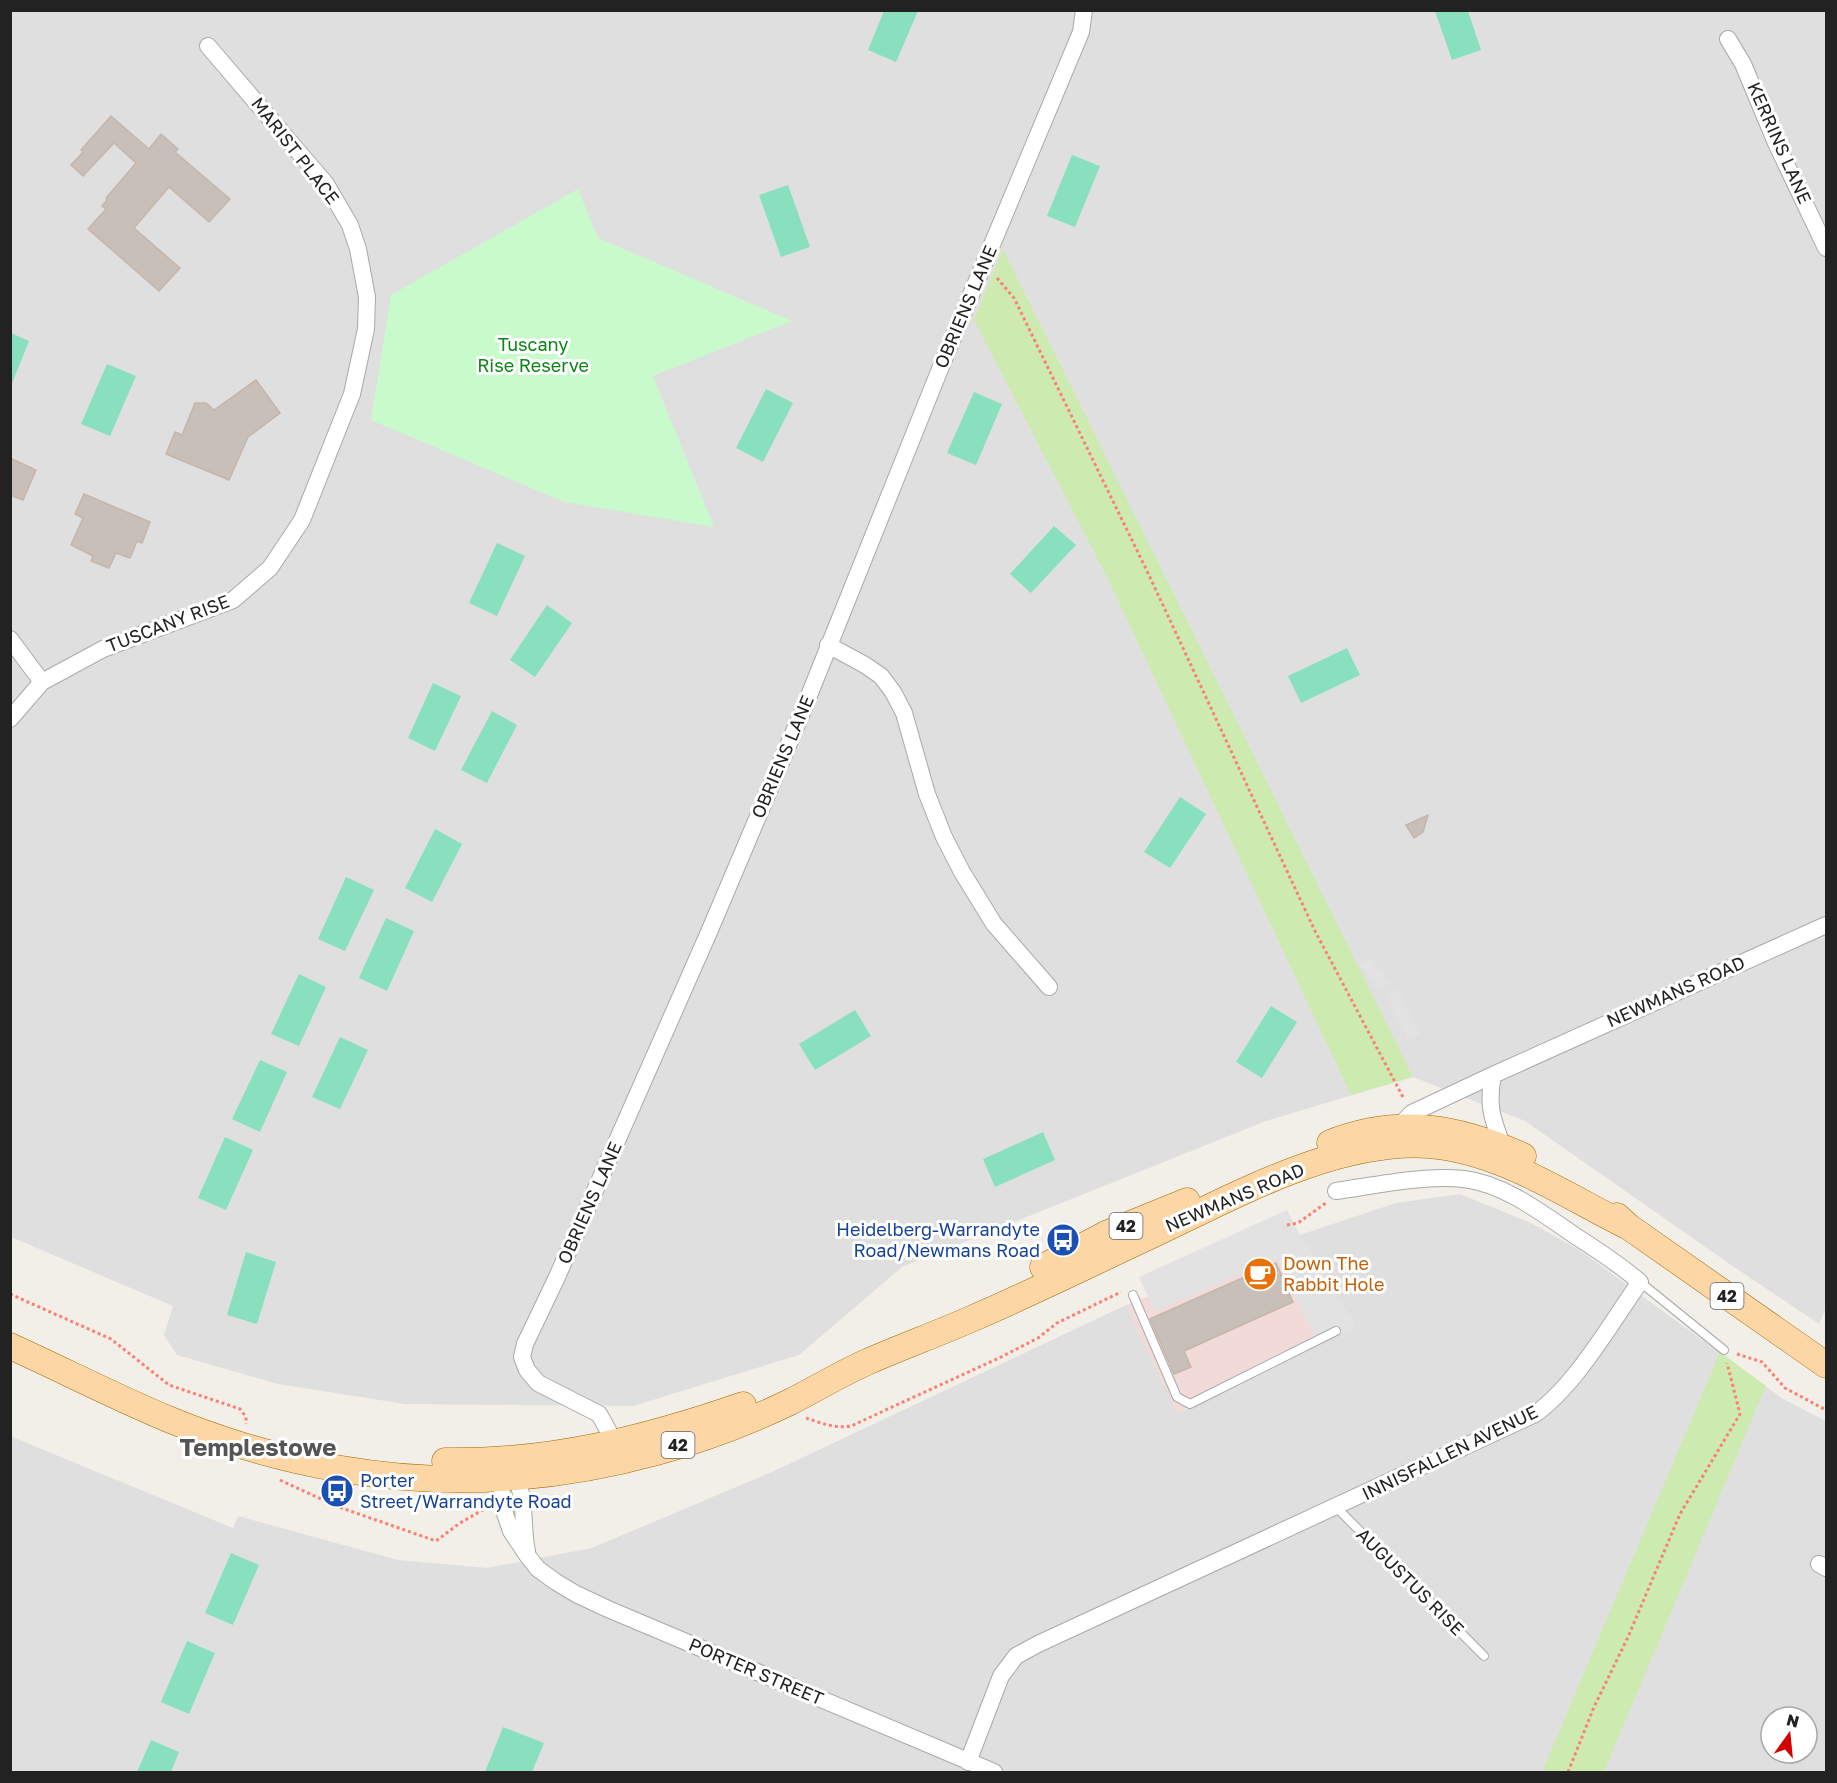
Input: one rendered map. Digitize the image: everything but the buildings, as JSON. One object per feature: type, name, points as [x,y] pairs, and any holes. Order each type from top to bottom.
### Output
[{"type":"main road","name":"42","points":[[1402,1129],[1437,1128],[1503,1147],[1559,1174],[1605,1204],[1629,1227]]},
{"type":"main road","name":"42","points":[[1402,1129],[1431,1146],[1450,1149],[1500,1164],[1553,1187],[1629,1227],[1827,1365]]},
{"type":"main road","name":"NEWMANS ROAD","points":[[507,1479],[572,1471],[616,1452],[681,1444],[733,1426],[791,1401],[866,1362],[975,1318],[1287,1174],[1358,1151],[1402,1129]]},
{"type":"main road","name":"42","points":[[10,1346],[168,1419],[240,1444],[308,1463],[387,1475],[507,1479]]},
{"type":"main road","name":"42","points":[[92,1383],[304,1447],[369,1457],[450,1461],[507,1479]]},
{"type":"street","name":"OBRIENS LANE","points":[[616,1452],[599,1414],[538,1383],[526,1371],[522,1357],[525,1344],[710,932],[804,708],[1081,32],[1084,10]]},
{"type":"street","name":"KERRINS LANE","points":[[1728,39],[1743,64],[1776,143],[1827,248]]},
{"type":"street","name":"MARIST PLACE","points":[[208,46],[326,184],[350,225],[358,249],[367,297],[366,329],[352,394],[334,442]]},
{"type":"street","name":"TUSCANY RISE","points":[[10,719],[42,682],[103,649],[233,600],[270,568],[302,520],[334,442]]},
{"type":"street","points":[[10,639],[42,682]]},
{"type":"street","points":[[828,645],[881,676],[893,692],[904,713],[927,794],[944,837],[962,872],[994,924],[1049,987]]},
{"type":"street","name":"NEWMANS ROAD","points":[[1402,1129],[1493,1075],[1827,925]]},
{"type":"street","points":[[1493,1075],[1490,1109],[1503,1147]]},
{"type":"street","points":[[1336,1191],[1441,1178],[1487,1185],[1503,1191],[1556,1223],[1640,1282]]},
{"type":"street","name":"INNISFALLEN AVENUE","points":[[968,1762],[1001,1676],[1016,1656],[1535,1414],[1548,1405],[1571,1379],[1640,1282]]},
{"type":"street","points":[[507,1479],[523,1498],[527,1555]]},
{"type":"street","name":"PORTER STREET","points":[[507,1479],[511,1531],[538,1569],[576,1594],[994,1773]]},
{"type":"lane","points":[[1640,1282],[1724,1350]]},
{"type":"lane","points":[[1133,1295],[1177,1397],[1190,1404],[1336,1330]]},
{"type":"lane","name":"AUGUSTUS RISE","points":[[1336,1507],[1484,1656]]},
{"type":"path","points":[[985,263],[1014,298],[1147,571],[1316,931],[1402,1129]]},
{"type":"path","points":[[1287,1226],[1298,1224],[1325,1203],[1336,1191]]},
{"type":"path","points":[[803,1417],[833,1426],[851,1426],[999,1358],[1038,1338],[1057,1323],[1123,1291]]},
{"type":"path","points":[[10,1294],[111,1339],[170,1385],[240,1409],[246,1416],[244,1430]]},
{"type":"path","points":[[1724,1350],[1762,1362],[1785,1388],[1827,1410]]},
{"type":"path","points":[[1568,1773],[1594,1707],[1628,1637],[1680,1514],[1740,1414],[1724,1350]]},
{"type":"path","points":[[272,1476],[336,1506],[436,1541],[460,1522],[490,1506],[507,1479]]},
{"type":"shaded area","points":[[10,11],[1826,11],[1826,1308],[1819,1324],[1525,1121],[1413,1077],[1266,1121],[902,1267],[799,1355],[633,1406],[405,1404],[278,1384],[177,1355],[164,1335],[173,1306],[11,1237]]},
{"type":"shaded area","points":[[1370,957],[1390,983],[1379,991],[1360,965]]},
{"type":"shaded area","points":[[1398,989],[1420,1034],[1408,1040],[1386,995]]},
{"type":"shaded area","points":[[1460,1194],[1531,1223],[1578,1249],[1783,1399],[1826,1421],[1826,1772],[11,1772],[10,1436],[233,1528],[238,1516],[398,1560],[487,1568],[592,1548],[774,1471],[1126,1305],[1178,1413],[1355,1326],[1300,1235],[1396,1203]]},
{"type":"shaded area","points":[[1287,1210],[1355,1326],[1318,1343],[1276,1258],[1155,1312],[1139,1277]]},
{"type":"shaded area","points":[[1300,1235],[1355,1326],[1177,1413],[1126,1305]]},
{"type":"green space","points":[[884,11],[918,11],[896,62],[868,50]]},
{"type":"green space","points":[[1435,11],[1468,11],[1481,50],[1452,60]]},
{"type":"green space","points":[[1072,155],[1100,166],[1075,227],[1047,216]]},
{"type":"green space","points":[[788,185],[810,247],[781,257],[759,195]]},
{"type":"green space","name":"Tuscany Rise Reserve","points":[[578,189],[598,238],[792,321],[653,376],[714,527],[564,502],[371,420],[391,295]]},
{"type":"green space","points":[[1003,249],[1413,1077],[1351,1095],[1107,577],[974,320]]},
{"type":"green space","points":[[11,333],[29,341],[11,386]]},
{"type":"green space","points":[[107,364],[136,376],[110,436],[81,424]]},
{"type":"green space","points":[[766,389],[793,403],[763,462],[736,448]]},
{"type":"green space","points":[[974,392],[1002,404],[976,465],[947,453]]},
{"type":"green space","points":[[1054,526],[1076,545],[1031,593],[1010,574]]},
{"type":"green space","points":[[497,543],[525,556],[497,616],[469,603]]},
{"type":"green space","points":[[547,605],[572,623],[535,677],[510,660]]},
{"type":"green space","points":[[1347,648],[1360,675],[1301,703],[1288,676]]},
{"type":"green space","points":[[433,683],[461,696],[435,751],[408,738]]},
{"type":"green space","points":[[492,711],[517,725],[487,783],[461,770]]},
{"type":"green space","points":[[1180,797],[1206,814],[1170,868],[1144,852]]},
{"type":"green space","points":[[435,829],[462,844],[432,902],[405,888]]},
{"type":"green space","points":[[346,877],[374,890],[345,951],[318,939]]},
{"type":"green space","points":[[386,918],[414,931],[387,991],[359,978]]},
{"type":"green space","points":[[299,974],[326,987],[299,1046],[271,1034]]},
{"type":"green space","points":[[1271,1006],[1297,1022],[1262,1078],[1236,1062]]},
{"type":"green space","points":[[855,1010],[871,1036],[815,1070],[799,1044]]},
{"type":"green space","points":[[340,1037],[368,1050],[340,1109],[312,1097]]},
{"type":"green space","points":[[260,1060],[287,1072],[260,1132],[232,1119]]},
{"type":"green space","points":[[1043,1132],[1055,1160],[995,1187],[983,1159]]},
{"type":"green space","points":[[225,1137],[253,1150],[226,1210],[198,1198]]},
{"type":"green space","points":[[246,1252],[276,1262],[257,1324],[227,1315]]},
{"type":"green space","points":[[1720,1352],[1766,1386],[1604,1772],[1542,1772]]},
{"type":"green space","points":[[231,1553],[259,1565],[233,1625],[205,1613]]},
{"type":"green space","points":[[187,1641],[215,1653],[189,1714],[161,1702]]},
{"type":"green space","points":[[503,1727],[544,1743],[532,1772],[485,1772]]},
{"type":"green space","points":[[151,1740],[179,1752],[171,1772],[137,1772]]},
{"type":"place","name":"Heidelberg-Warrandyte Road/Newmans Road","points":[[1063,1240]]},
{"type":"place","name":"Down The Rabbit Hole","points":[[1260,1274]]},
{"type":"place","name":"Porter Street/Warrandyte Road","points":[[337,1491]]},
{"type":"district","name":"Templestowe","points":[[258,1448]]}]
